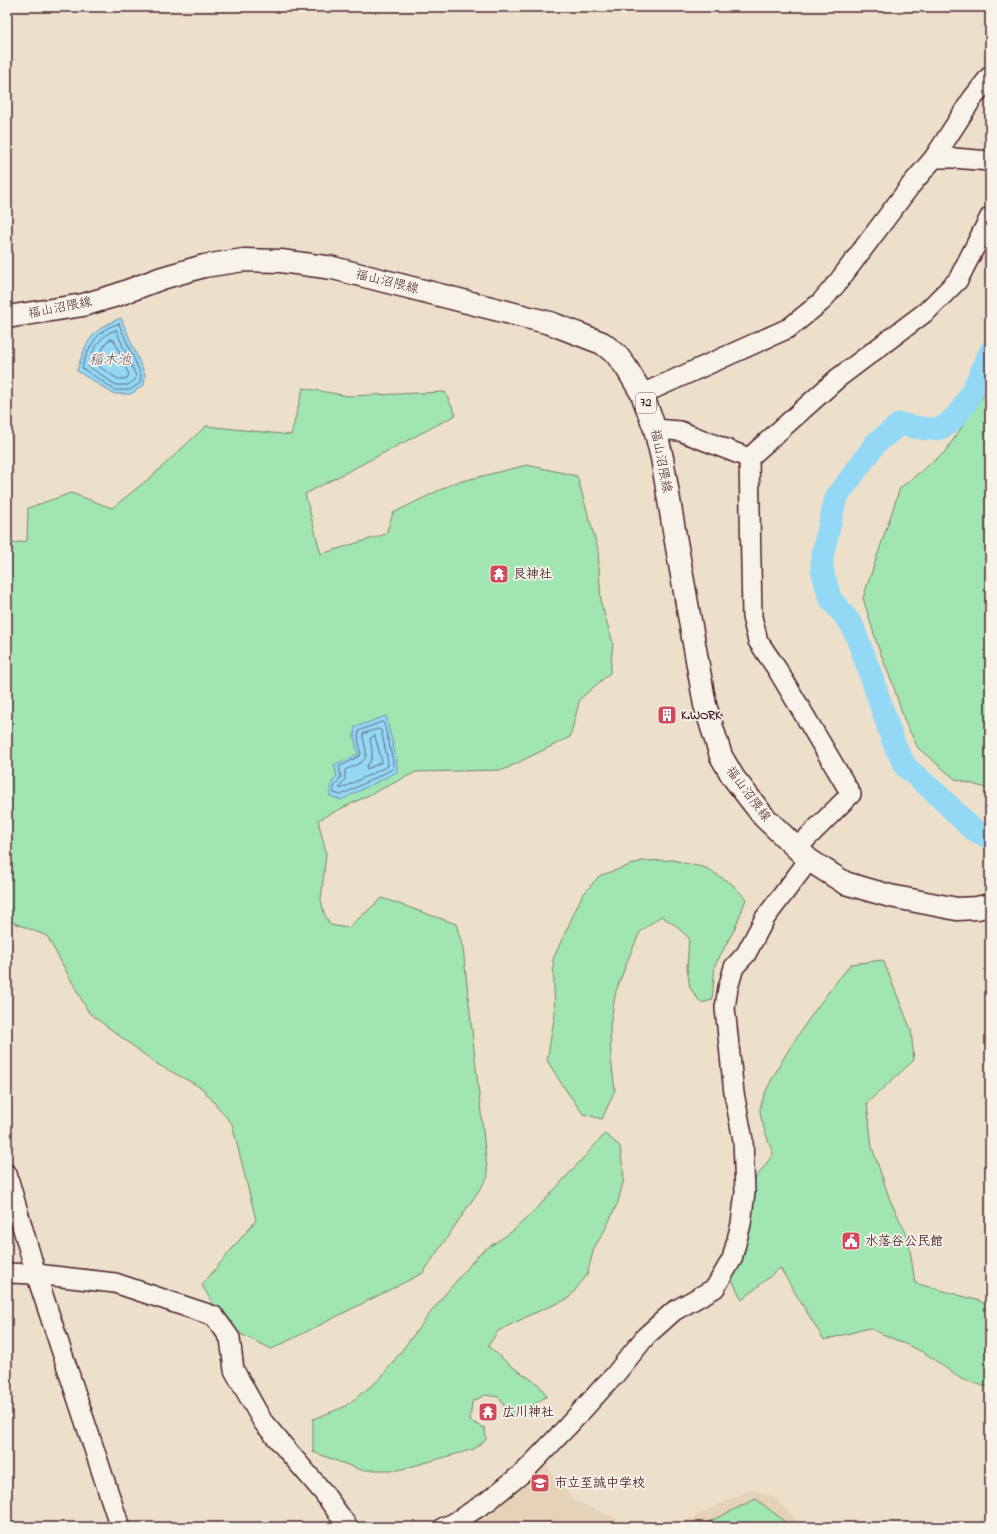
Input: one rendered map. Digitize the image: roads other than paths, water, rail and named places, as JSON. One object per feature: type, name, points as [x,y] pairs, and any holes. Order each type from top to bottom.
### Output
[{"type":"main road","name":"福山沼隈線","points":[[7,317],[83,305],[117,295],[162,278],[204,266],[244,260],[281,261],[332,268],[550,323],[602,343],[616,354],[626,367],[642,394],[655,429],[662,458],[705,706],[712,732],[721,756],[733,777],[764,817],[803,854],[845,883],[890,896],[957,909],[977,908],[990,905]]},
{"type":"street","points":[[642,394],[789,328],[820,302],[838,282],[911,185],[934,158],[972,99],[990,76]]},
{"type":"street","points":[[934,158],[990,161]]},
{"type":"street","points":[[444,1527],[452,1524],[488,1501],[525,1471],[614,1376],[646,1336],[674,1311],[715,1288],[732,1259],[742,1224],[745,1192],[743,1140],[734,1093],[725,1008],[728,988],[734,967],[746,954],[765,918],[803,854],[851,794],[777,669],[758,641],[752,617],[749,458],[838,378],[927,311],[958,280],[990,217]]},
{"type":"street","points":[[655,429],[680,432],[749,458]]},
{"type":"street","points":[[7,1174],[36,1274],[120,1527]]},
{"type":"street","points":[[7,1273],[36,1274],[115,1283],[214,1316],[230,1338],[234,1370],[263,1422],[323,1492],[348,1527]]},
{"type":"water","name":"稲木池","points":[[121,318],[145,375],[144,385],[131,394],[114,394],[77,371],[83,352],[92,337],[103,326]]},
{"type":"water","points":[[386,716],[397,761],[397,772],[341,800],[330,796],[331,785],[337,776],[334,765],[358,754],[354,737],[355,727]]},
{"type":"waterway","points":[[990,352],[977,382],[965,404],[951,421],[943,427],[933,429],[900,424],[876,443],[836,498],[822,556],[822,570],[830,598],[852,625],[894,744],[906,767],[940,797],[971,828],[990,838]]},
{"type":"place","name":"艮神社","points":[[499,574]]},
{"type":"place","name":"K.WORK","points":[[667,715]]},
{"type":"place","name":"水落谷公民館","points":[[851,1241]]},
{"type":"place","name":"広川神社","points":[[488,1412]]},
{"type":"place","name":"市立至誠中学校","points":[[540,1483]]}]
